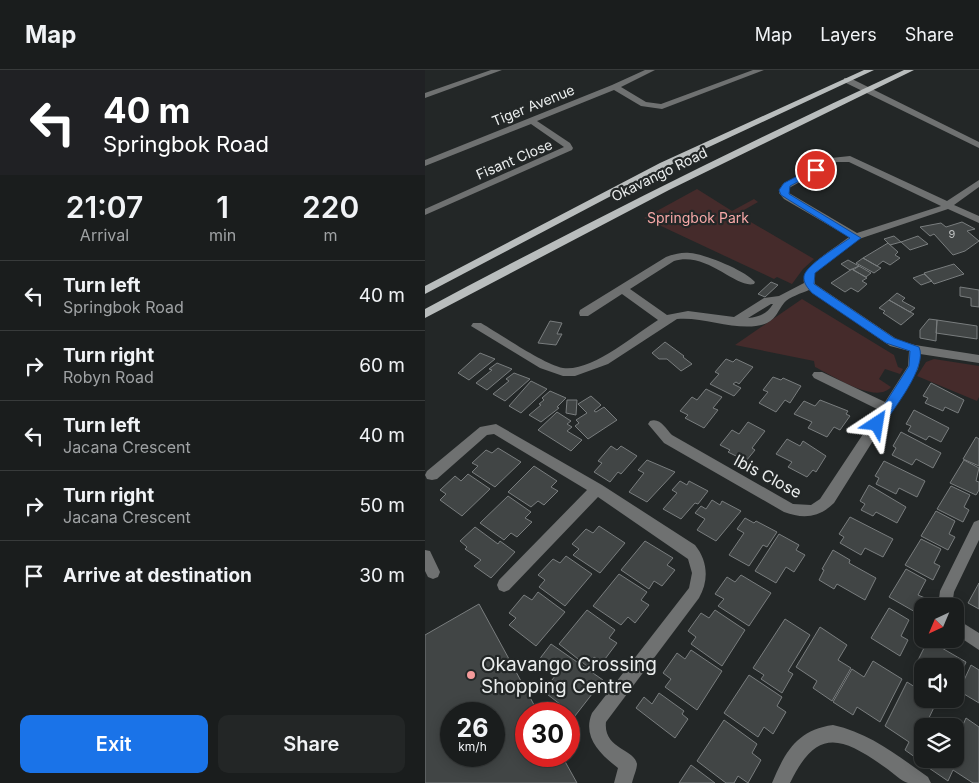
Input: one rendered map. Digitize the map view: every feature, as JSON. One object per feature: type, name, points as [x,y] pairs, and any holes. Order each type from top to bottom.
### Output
[{"type":"main road","name":"Okavango Road","points":[[425,290],[663,165],[870,70]]},
{"type":"main road","name":"Okavango Road","points":[[425,314],[567,237],[804,118],[910,70]]},
{"type":"street","points":[[425,96],[498,70]]},
{"type":"street","name":"Tiger Avenue","points":[[425,163],[615,87],[651,70]]},
{"type":"street","points":[[615,87],[644,104],[662,107],[760,70]]},
{"type":"street","points":[[847,80],[979,145]]},
{"type":"street","points":[[425,84],[435,92]]},
{"type":"street","name":"Fisant Close","points":[[425,212],[569,148],[532,121]]},
{"type":"street","points":[[856,238],[790,200],[785,195],[785,187],[834,160],[850,159],[979,220]]},
{"type":"street","points":[[809,283],[811,271],[856,238],[941,210],[979,184]]},
{"type":"street","points":[[584,313],[670,259],[684,254],[701,258],[750,282]]},
{"type":"street","points":[[477,326],[553,369],[575,373],[594,366],[666,320],[690,314],[736,321],[761,322],[776,312],[781,299],[809,283]]},
{"type":"street","points":[[809,283],[816,291],[890,340],[915,349],[979,359]]},
{"type":"street","points":[[623,289],[666,320]]},
{"type":"street","name":"Ibis Close","points":[[654,424],[668,439],[789,508],[806,511],[819,508],[829,499],[914,366],[915,349]]},
{"type":"street","points":[[818,375],[887,408]]},
{"type":"street","points":[[432,475],[479,435],[491,429],[496,429],[597,489],[690,550],[695,556],[699,573],[698,586],[694,593],[598,719],[596,726],[599,741],[627,764],[623,783]]},
{"type":"street","points":[[504,585],[597,489]]},
{"type":"street","points":[[946,598],[947,591],[979,526]]},
{"type":"street","points":[[425,556],[433,572]]},
{"type":"street","points":[[964,631],[979,642]]},
{"type":"street","points":[[781,783],[805,744],[823,733],[838,732],[853,736],[922,783]]},
{"type":"green space","name":"Springbok Park","points":[[697,189],[732,211],[754,199],[758,202],[737,214],[814,259],[803,269],[792,284],[777,277],[774,279],[644,218]]},
{"type":"green space","points":[[802,299],[894,355],[898,367],[903,369],[900,374],[885,369],[879,379],[891,387],[884,392],[865,391],[815,367],[814,361],[735,345]]},
{"type":"green space","points":[[934,359],[979,366],[979,397],[977,401],[917,376],[926,362]]},
{"type":"building","points":[[962,222],[975,229],[967,231],[979,241],[965,251],[953,255],[934,234],[930,236],[920,227],[941,223],[946,227]]},
{"type":"building","points":[[894,236],[901,242],[890,245],[884,239]]},
{"type":"building","points":[[918,236],[928,244],[910,250],[901,242]]},
{"type":"building","points":[[888,243],[898,252],[895,255],[900,258],[890,265],[883,261],[877,266],[863,258]]},
{"type":"building","points":[[863,258],[881,268],[874,273],[856,263]]},
{"type":"building","points":[[848,260],[859,266],[850,270],[841,264]]},
{"type":"building","points":[[954,264],[964,274],[934,284],[924,273]]},
{"type":"building","points":[[859,266],[871,273],[866,277],[853,270]]},
{"type":"building","points":[[852,269],[867,278],[862,281],[867,284],[858,292],[851,288],[845,292],[831,283]]},
{"type":"building","points":[[924,274],[932,281],[921,285],[913,278]]},
{"type":"building","points":[[771,282],[778,285],[765,297],[758,294]]},
{"type":"building","points":[[960,287],[979,290],[979,307],[971,306],[971,298],[960,296]]},
{"type":"building","points":[[897,293],[905,298],[902,301],[915,308],[910,312],[889,300]]},
{"type":"building","points":[[889,300],[914,314],[901,325],[883,313],[885,311],[879,308]]},
{"type":"building","points":[[929,319],[937,320],[936,341],[920,338],[920,330]]},
{"type":"building","points":[[937,320],[977,326],[977,339],[936,333]]},
{"type":"building","points":[[550,321],[562,323],[557,334],[562,334],[556,345],[538,343]]},
{"type":"building","points":[[665,342],[692,364],[681,371],[667,359],[659,359],[652,353]]},
{"type":"building","points":[[480,353],[495,359],[469,380],[458,373]]},
{"type":"building","points":[[726,359],[733,362],[736,359],[753,367],[739,384],[736,382],[733,384],[741,388],[734,396],[710,384],[719,374],[715,372]]},
{"type":"building","points":[[497,363],[512,369],[487,390],[476,383],[492,370],[489,369]]},
{"type":"building","points":[[514,373],[530,379],[505,401],[493,394],[509,381],[506,379]]},
{"type":"building","points":[[773,377],[781,380],[783,378],[801,386],[790,403],[785,400],[776,412],[759,403],[768,392],[763,390]]},
{"type":"building","points":[[531,381],[547,389],[521,413],[509,406]]},
{"type":"building","points":[[931,383],[964,400],[958,413],[945,407],[943,411],[925,403],[928,398],[923,396]]},
{"type":"building","points":[[706,389],[722,397],[713,408],[718,410],[704,428],[685,418],[688,415],[680,411],[692,397],[697,400]]},
{"type":"building","points":[[550,391],[566,398],[557,407],[559,408],[541,422],[529,415],[541,405],[539,404],[544,400],[542,398]]},
{"type":"building","points":[[591,396],[601,405],[594,411],[596,412],[604,407],[617,420],[588,439],[575,426],[579,423],[576,420],[587,413],[578,404]]},
{"type":"building","points":[[567,400],[577,400],[576,415],[566,413]]},
{"type":"building","points":[[820,400],[848,411],[846,414],[850,416],[840,430],[834,427],[827,437],[808,428],[812,422],[794,414],[804,401],[815,406]]},
{"type":"building","points":[[914,410],[949,428],[941,442],[929,436],[926,440],[908,431],[911,426],[906,424]]},
{"type":"building","points":[[557,412],[571,421],[567,424],[572,427],[567,431],[582,440],[571,451],[538,430]]},
{"type":"building","points":[[748,422],[765,431],[752,448],[755,450],[746,461],[728,452],[730,450],[720,445],[732,430],[739,434]]},
{"type":"building","points":[[901,432],[941,453],[933,468],[916,459],[912,465],[892,455],[896,448],[893,446]]},
{"type":"building","points":[[976,437],[979,439],[979,466],[963,459]]},
{"type":"building","points":[[787,439],[800,446],[803,441],[826,456],[816,472],[813,470],[807,477],[788,467],[792,462],[776,454]]},
{"type":"building","points":[[611,446],[617,450],[621,446],[637,456],[621,474],[618,472],[610,482],[594,472],[602,463],[598,461]]},
{"type":"building","points":[[498,448],[521,462],[495,487],[472,472],[478,466],[472,463],[486,450],[492,453]]},
{"type":"building","points":[[647,460],[675,472],[647,502],[629,492],[644,473],[638,470]]},
{"type":"building","points":[[964,460],[979,468],[976,481],[979,482],[979,490],[976,495],[950,483]]},
{"type":"building","points":[[884,461],[925,481],[917,497],[899,488],[896,494],[876,484],[879,478],[875,476]]},
{"type":"building","points":[[534,466],[557,481],[551,487],[558,491],[544,505],[538,501],[531,507],[508,492]]},
{"type":"building","points":[[468,474],[490,489],[462,516],[440,500],[446,494],[440,490],[455,476],[461,481]]},
{"type":"building","points":[[680,481],[687,485],[689,481],[708,491],[698,504],[695,503],[681,519],[663,509],[677,493],[672,490]]},
{"type":"building","points":[[869,485],[906,507],[897,523],[876,512],[873,516],[861,510],[865,504],[860,501]]},
{"type":"building","points":[[951,486],[970,495],[964,507],[969,510],[963,522],[937,509]]},
{"type":"building","points":[[508,496],[531,512],[525,518],[532,522],[517,537],[511,533],[504,540],[480,523]]},
{"type":"building","points":[[712,500],[720,505],[722,501],[741,511],[716,541],[697,530],[705,519],[695,513],[701,506],[706,509]]},
{"type":"building","points":[[936,511],[955,521],[949,534],[955,537],[948,550],[921,536]]},
{"type":"building","points":[[850,517],[893,539],[883,557],[865,548],[861,555],[840,543],[844,537],[839,534]]},
{"type":"building","points":[[745,518],[754,523],[756,521],[777,532],[767,547],[763,545],[749,566],[729,555],[744,533],[737,529]]},
{"type":"building","points":[[599,526],[625,543],[600,573],[573,555],[579,549],[572,544],[586,529],[593,533]]},
{"type":"building","points":[[475,527],[498,544],[500,541],[515,552],[491,578],[474,566],[481,560],[465,549],[467,547],[460,541]]},
{"type":"building","points":[[779,534],[799,545],[796,550],[805,555],[794,572],[786,567],[776,583],[755,571]]},
{"type":"building","points":[[921,539],[941,549],[934,563],[940,566],[933,580],[905,565]]},
{"type":"building","points":[[645,541],[673,558],[667,565],[675,570],[662,586],[654,581],[649,589],[621,570]]},
{"type":"building","points":[[833,550],[850,560],[849,563],[876,578],[865,600],[837,584],[834,589],[819,580],[824,570],[822,569]]},
{"type":"building","points":[[566,556],[592,574],[565,606],[539,587],[545,580],[538,575],[553,559],[560,563]]},
{"type":"building","points":[[906,569],[926,580],[918,595],[925,598],[914,598],[914,611],[889,597]]},
{"type":"building","points":[[619,574],[647,592],[641,600],[649,605],[635,623],[628,617],[621,625],[593,606]]},
{"type":"building","points":[[741,575],[771,593],[749,626],[718,606],[724,599],[715,594],[727,577],[735,582]]},
{"type":"building","points":[[979,583],[979,609],[968,603]]},
{"type":"building","points":[[538,592],[565,612],[536,646],[509,625],[516,618],[509,613],[524,595],[532,600]]},
{"type":"building","name":"Okavango Crossing Shopping Centre","points":[[479,604],[532,702],[515,702],[515,767],[568,767],[577,783],[425,783],[425,635]]},
{"type":"building","points":[[889,608],[909,620],[901,636],[908,640],[900,656],[871,638]]},
{"type":"building","points":[[587,610],[615,630],[609,638],[617,643],[602,663],[594,657],[587,666],[559,644]]},
{"type":"building","points":[[715,610],[745,630],[722,666],[691,644],[696,637],[688,631],[701,613],[709,618]]},
{"type":"building","points":[[785,619],[810,635],[788,671],[793,674],[782,693],[761,679],[764,675],[753,668]]},
{"type":"building","points":[[820,627],[847,645],[838,660],[851,668],[832,701],[813,688],[817,681],[796,667]]},
{"type":"building","points":[[551,644],[603,680],[580,709],[580,702],[557,702],[543,691],[556,675],[538,661]]},
{"type":"building","points":[[924,648],[942,648],[959,658],[919,658]]},
{"type":"building","points":[[691,650],[722,671],[697,710],[665,687],[671,679],[663,673],[677,653],[685,659]]},
{"type":"building","points":[[873,661],[902,679],[880,722],[857,707],[853,715],[833,702],[852,669],[864,677]]},
{"type":"building","points":[[971,665],[979,670],[979,703],[964,694],[964,680]]},
{"type":"building","points":[[749,675],[782,697],[777,706],[786,712],[773,734],[764,727],[758,737],[724,713]]},
{"type":"building","points":[[907,682],[914,686],[914,708],[934,708],[929,718],[914,718],[914,756],[905,750],[909,742],[885,726]]},
{"type":"building","points":[[659,693],[684,711],[682,714],[688,719],[675,738],[636,708],[644,697],[652,704]]},
{"type":"building","points":[[966,718],[979,727],[979,783],[973,783],[953,770],[948,781],[929,768],[964,768],[964,722]]},
{"type":"building","points":[[724,720],[757,744],[752,753],[761,760],[748,783],[738,776],[734,783],[726,783],[697,761]]},
{"type":"building","points":[[691,765],[715,783],[679,783]]},
{"type":"place","name":"Okavango Crossing Shopping Centre","points":[[471,675]]},
{"type":"route","points":[[816,170],[787,184],[784,190],[785,195],[790,200],[856,238],[811,271],[808,281],[816,291],[894,343],[915,349],[914,366],[877,424]]}]
